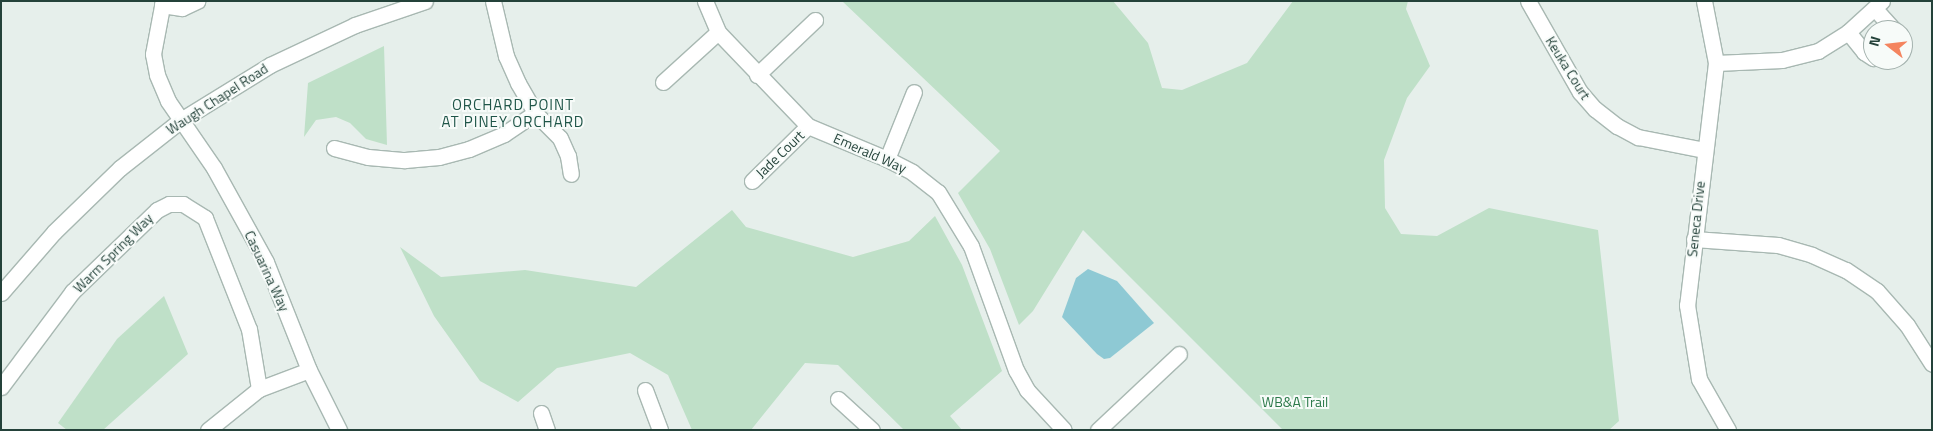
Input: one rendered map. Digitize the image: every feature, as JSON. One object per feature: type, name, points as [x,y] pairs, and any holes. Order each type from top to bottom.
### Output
[{"type":"street","points":[[163,3],[182,8],[197,1]]},
{"type":"street","name":"Waugh Chapel Road","points":[[1,293],[54,232],[120,168],[181,120],[270,65],[356,25],[425,1]]},
{"type":"street","points":[[493,1],[506,56],[535,112],[560,138],[568,156],[571,174]]},
{"type":"street","name":"Emerald Way","points":[[705,1],[718,32],[757,75],[808,126],[887,159],[912,172],[938,192],[972,246],[1016,370],[1027,390],[1064,430]]},
{"type":"street","name":"Keuka Court","points":[[1528,1],[1580,92],[1595,109],[1617,126],[1638,136],[1704,150]]},
{"type":"street","name":"Seneca Drive","points":[[1704,1],[1716,63],[1704,150],[1687,305],[1699,379],[1728,430]]},
{"type":"street","name":"Casuarina Way","points":[[163,3],[153,54],[166,96],[214,168],[266,262],[309,370],[340,430]]},
{"type":"street","points":[[1716,63],[1782,60],[1818,51],[1848,32],[1879,6],[1888,20]]},
{"type":"street","points":[[757,75],[816,20]]},
{"type":"street","points":[[662,82],[718,32]]},
{"type":"street","points":[[1848,32],[1863,51]]},
{"type":"street","points":[[887,159],[914,92]]},
{"type":"street","points":[[334,148],[368,157],[405,160],[440,157],[469,149],[504,134],[535,112]]},
{"type":"street","name":"Jade Court","points":[[752,181],[808,126]]},
{"type":"street","name":"Warm Spring Way","points":[[1,388],[72,292],[156,210],[169,204],[189,207],[205,218],[248,328],[259,389]]},
{"type":"street","points":[[1694,239],[1778,245],[1846,270],[1877,291],[1907,325],[1932,364]]},
{"type":"street","points":[[1098,430],[1179,354]]},
{"type":"street","points":[[208,430],[259,389],[309,370]]},
{"type":"street","points":[[645,390],[660,430]]},
{"type":"street","points":[[838,399],[872,430]]},
{"type":"street","points":[[541,413],[547,430]]},
{"type":"green space","name":"WB&A Trail","points":[[842,1],[1113,1],[1148,43],[1162,88],[1182,90],[1247,63],[1293,1],[1408,1],[1406,9],[1430,66],[1407,98],[1384,160],[1385,208],[1401,234],[1437,236],[1489,208],[1598,230],[1619,421],[1609,430],[1283,430],[1083,230],[1033,311],[1019,325],[990,249],[958,193],[1000,151]]},
{"type":"green space","points":[[384,46],[387,145],[366,139],[350,123],[336,117],[316,120],[304,137],[308,83]]},
{"type":"green space","points":[[732,210],[746,227],[853,257],[909,241],[935,216],[962,265],[1002,371],[950,416],[962,430],[904,430],[838,365],[805,363],[751,430],[692,430],[668,375],[630,353],[557,368],[518,402],[480,381],[434,316],[400,247],[441,277],[525,270],[636,287]]},
{"type":"green space","points":[[164,296],[188,354],[103,430],[67,430],[58,423],[117,339]]},
{"type":"water","points":[[1088,269],[1117,281],[1154,323],[1110,358],[1104,359],[1097,354],[1062,317],[1076,278]]},
{"type":"district","name":"ORCHARD POINT AT PINEY ORCHARD","points":[[513,112]]}]
